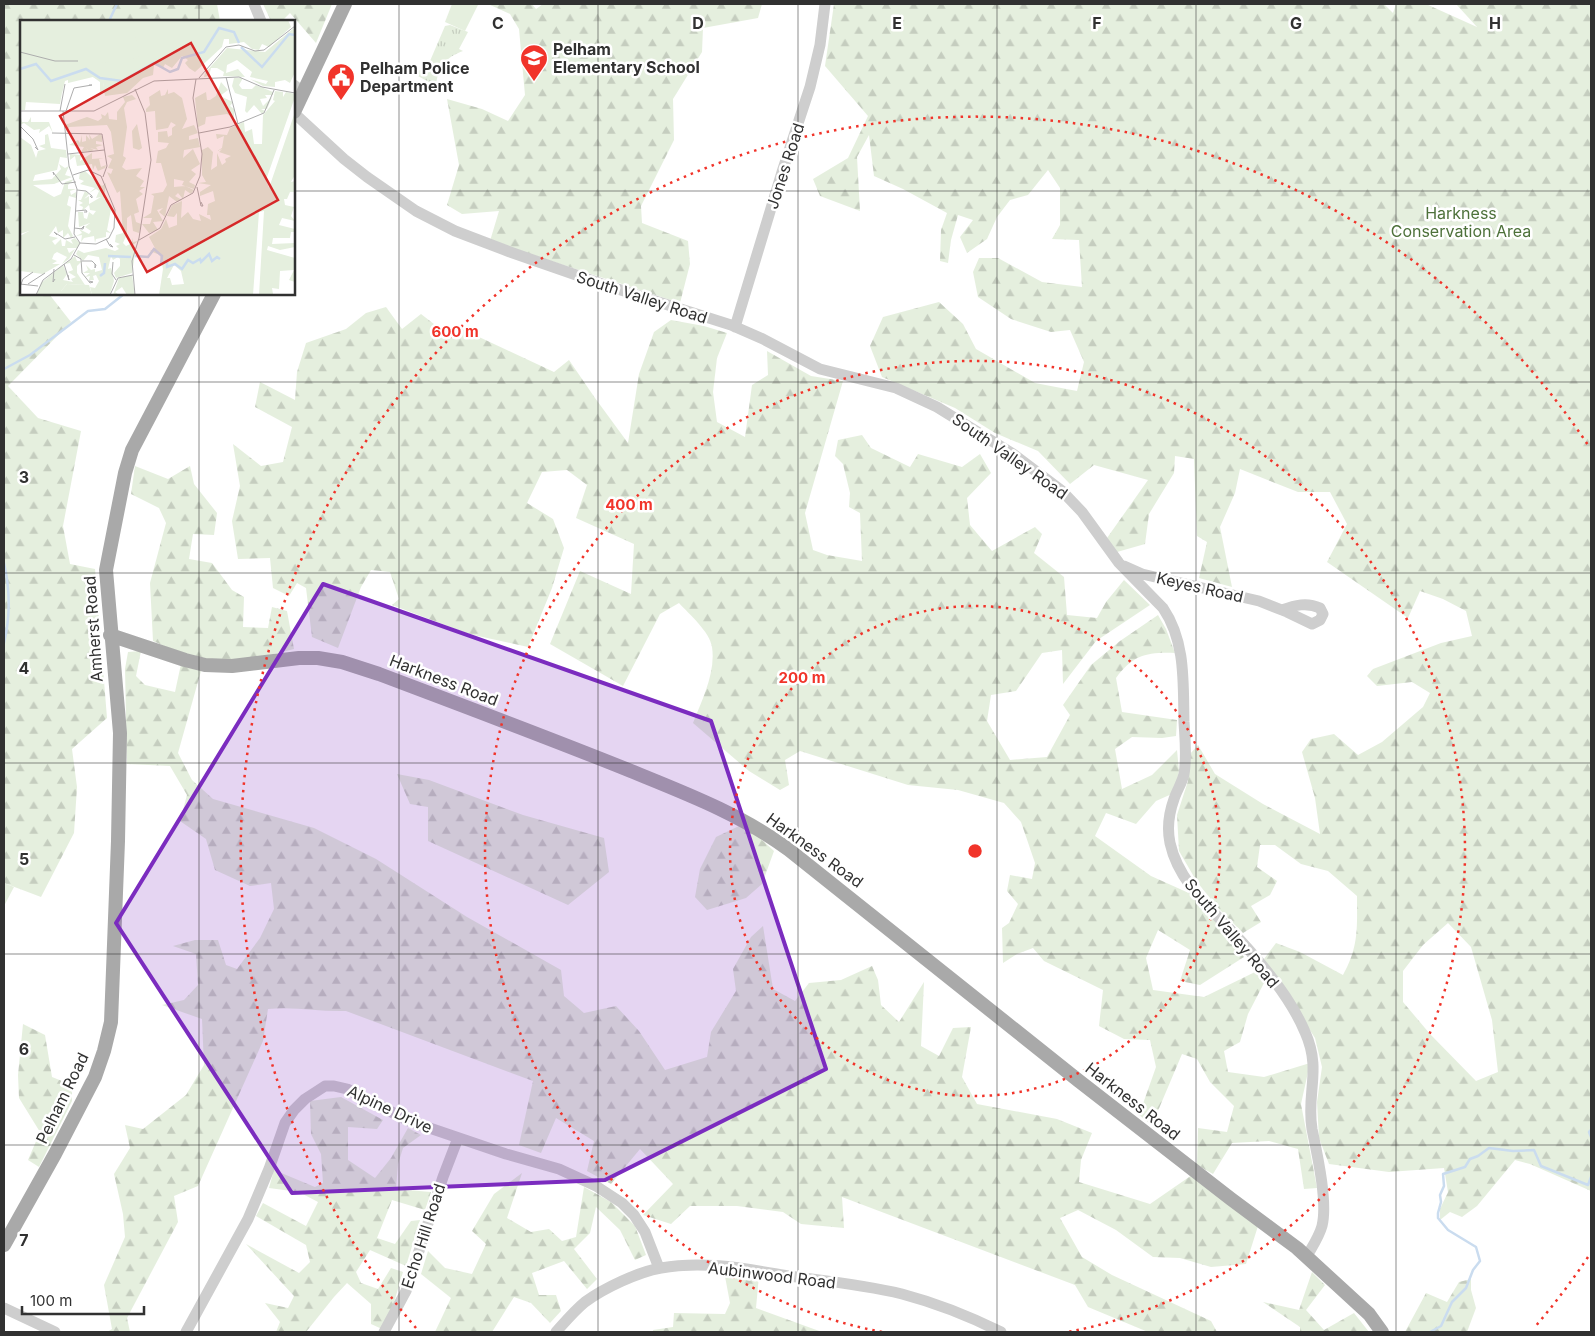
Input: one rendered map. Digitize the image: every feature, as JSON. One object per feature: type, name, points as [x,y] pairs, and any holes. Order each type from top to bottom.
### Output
[{"type":"main road","points":[[295,106],[298,88],[345,4]]},
{"type":"main road","name":"Amherst Road","points":[[115,924],[120,733],[106,570],[125,473],[132,450],[213,295]]},
{"type":"main road","name":"Harkness Road","points":[[110,634],[184,660],[214,666],[232,666],[309,657],[342,662],[379,674],[606,761],[698,798],[739,818],[788,850],[1072,1075],[1307,1256],[1368,1314],[1382,1332]]},
{"type":"main road","name":"Pelham Road","points":[[4,1246],[72,1122],[102,1059],[112,1012],[115,924]]},
{"type":"street","points":[[254,4],[261,20]]},
{"type":"street","name":"Jones Road","points":[[735,327],[810,87],[820,45],[825,4]]},
{"type":"street","name":"South Valley Road","points":[[295,113],[367,177],[416,211],[436,222],[510,252],[735,327],[763,339],[820,369],[896,388],[927,401],[1013,454],[1067,496],[1082,512],[1119,563],[1169,617],[1180,650],[1183,673],[1186,756],[1184,776],[1174,800],[1170,818],[1169,836],[1174,856],[1196,893],[1265,969],[1297,1016],[1311,1048],[1314,1067],[1311,1121],[1318,1161],[1323,1219],[1320,1232],[1307,1256]]},
{"type":"street","name":"Keyes Road","points":[[1119,563],[1142,574],[1248,598],[1282,610]]},
{"type":"street","name":"Alpine Drive","points":[[186,1332],[254,1206],[285,1123],[294,1110],[317,1090],[329,1085],[347,1089],[409,1121],[506,1154],[559,1169],[604,1191],[627,1207],[637,1219],[647,1236],[659,1268]]},
{"type":"street","name":"Echo Hill Road","points":[[384,1332],[406,1291],[443,1177],[458,1138]]},
{"type":"street","name":"Aubinwood Road","points":[[556,1332],[577,1309],[596,1295],[659,1268],[679,1266],[729,1266],[881,1290],[936,1304],[1001,1332]]},
{"type":"street","points":[[4,1308],[55,1332]]},
{"type":"highlighted area","points":[[323,584],[711,721],[826,1069],[605,1180],[292,1193],[116,923]]},
{"type":"green space","points":[[4,4],[217,4],[220,20],[20,20],[20,295],[50,295],[71,322],[8,386],[38,418],[81,431],[63,526],[70,564],[95,569],[107,718],[72,749],[77,787],[74,833],[41,897],[4,883]]},
{"type":"green space","points":[[263,4],[332,4],[316,43],[290,13],[283,20],[271,20]]},
{"type":"green space","points":[[452,4],[478,5],[465,31],[445,22]]},
{"type":"green space","points":[[488,4],[532,4],[536,9],[543,4],[762,4],[758,18],[703,28],[702,52],[673,99],[674,140],[641,206],[642,223],[688,241],[690,264],[680,303],[490,241],[499,211],[462,214],[447,205],[459,165],[447,99],[482,109],[508,121],[525,95],[519,29],[510,14]]},
{"type":"green space","name":"Harkness Conservation Area","points":[[834,4],[1384,4],[1393,13],[1396,4],[1426,4],[1477,27],[1456,4],[1591,4],[1591,1191],[1530,1164],[1515,1160],[1477,1206],[1462,1217],[1450,1212],[1440,1220],[1440,1209],[1448,1192],[1444,1168],[1389,1172],[1329,1164],[1319,1138],[1317,1102],[1322,1067],[1315,1038],[1264,959],[1276,943],[1300,952],[1343,975],[1352,955],[1356,937],[1357,896],[1328,871],[1301,864],[1275,845],[1260,845],[1257,867],[1277,881],[1270,895],[1251,906],[1261,922],[1243,933],[1219,909],[1197,882],[1179,851],[1177,815],[1188,781],[1190,754],[1198,745],[1215,774],[1263,804],[1320,834],[1315,798],[1302,752],[1311,739],[1334,734],[1358,755],[1382,742],[1423,707],[1430,693],[1412,682],[1377,686],[1367,676],[1373,669],[1441,643],[1472,636],[1466,611],[1443,599],[1420,591],[1408,618],[1327,562],[1347,524],[1330,492],[1298,492],[1240,469],[1235,493],[1220,527],[1232,587],[1199,578],[1207,542],[1197,536],[1194,459],[1175,456],[1174,473],[1149,514],[1145,544],[1117,552],[1107,538],[1148,480],[1094,465],[1070,484],[1038,451],[995,433],[955,408],[882,377],[870,346],[883,317],[939,302],[963,324],[976,349],[1035,383],[1077,391],[1084,362],[1070,330],[1051,332],[1011,319],[978,297],[973,272],[979,258],[998,258],[1042,282],[1082,287],[1079,240],[1052,239],[1060,225],[1060,188],[1048,170],[1028,195],[1010,200],[997,217],[987,239],[967,253],[960,237],[973,220],[958,215],[951,240],[948,263],[940,261],[941,230],[947,213],[903,189],[874,176],[869,135],[857,157],[860,211],[820,196],[813,179],[848,158],[868,116],[825,66]],"holes":[[[1448,923],[1471,947],[1492,1020],[1498,1072],[1476,1081],[1430,1034],[1403,1002],[1403,971],[1423,945]]]},
{"type":"green space","points":[[450,25],[468,32],[459,49],[463,51],[447,60],[441,68],[436,86],[418,76],[417,71],[427,68],[445,26]]},
{"type":"green space","points":[[386,307],[402,329],[421,314],[443,331],[462,329],[554,372],[569,360],[628,443],[639,374],[654,332],[671,320],[704,326],[727,333],[717,358],[713,392],[717,422],[745,437],[752,385],[768,375],[767,351],[811,376],[843,381],[805,513],[813,550],[827,555],[862,561],[860,513],[849,507],[850,493],[843,464],[835,456],[838,440],[862,435],[871,448],[910,467],[918,454],[962,467],[980,454],[991,473],[967,498],[970,525],[992,551],[1035,527],[1042,534],[1034,553],[1064,577],[1067,615],[1097,618],[1106,602],[1124,580],[1150,605],[1096,641],[1063,684],[1062,650],[1042,653],[1016,691],[991,695],[987,721],[1010,760],[1047,757],[1070,715],[1063,705],[1091,665],[1120,641],[1158,615],[1166,629],[1175,653],[1156,653],[1141,656],[1128,664],[1116,678],[1122,712],[1177,720],[1176,736],[1162,738],[1132,737],[1115,749],[1122,789],[1152,775],[1177,750],[1179,771],[1174,793],[1156,801],[1136,824],[1106,813],[1095,836],[1151,876],[1191,894],[1214,919],[1244,957],[1200,985],[1180,981],[1190,950],[1158,930],[1146,958],[1153,990],[1204,997],[1255,972],[1264,983],[1248,1014],[1240,1042],[1224,1051],[1228,1072],[1264,1077],[1310,1063],[1301,1104],[1317,1188],[1304,1189],[1298,1149],[1269,1141],[1232,1143],[1213,1174],[1197,1165],[1198,1128],[1227,1132],[1234,1106],[1210,1082],[1197,1059],[1182,1054],[1152,1125],[1139,1115],[1156,1067],[1150,1040],[1124,1039],[1099,1026],[1103,990],[1044,961],[1033,948],[1017,954],[1003,963],[1002,928],[1009,923],[1018,904],[1007,891],[1010,875],[1032,879],[1035,863],[1021,822],[1004,803],[958,790],[908,785],[800,751],[785,760],[789,785],[780,790],[749,771],[693,723],[710,676],[713,656],[712,647],[703,629],[679,603],[660,614],[623,686],[550,644],[580,571],[631,594],[634,544],[576,518],[587,485],[567,470],[542,472],[527,503],[553,519],[564,548],[552,588],[528,647],[469,634],[392,605],[399,599],[390,572],[371,570],[361,587],[338,648],[312,637],[306,588],[297,583],[289,596],[273,588],[270,558],[238,559],[232,521],[240,486],[233,444],[261,466],[283,462],[292,427],[255,407],[260,382],[295,400],[297,372],[306,343],[346,329],[366,313]]},
{"type":"green space","points":[[135,466],[168,479],[190,466],[194,484],[217,513],[214,535],[193,534],[189,559],[212,563],[232,590],[244,597],[243,627],[268,628],[272,607],[287,611],[294,649],[246,658],[209,660],[186,656],[153,641],[150,583],[166,523],[159,508],[131,494]]},
{"type":"green space","points":[[141,651],[136,676],[145,685],[175,692],[181,664],[201,671],[178,753],[192,780],[213,799],[314,828],[376,859],[467,917],[561,970],[564,996],[584,1013],[616,1006],[639,1031],[665,1070],[707,1057],[711,1032],[736,991],[733,969],[751,937],[763,926],[773,989],[795,1001],[809,983],[841,980],[872,966],[878,980],[881,1005],[899,1022],[924,982],[921,1046],[939,1056],[953,1028],[971,1027],[962,1077],[977,1104],[1057,1119],[1092,1133],[1081,1160],[1079,1182],[1150,1204],[1192,1175],[1258,1226],[1246,1264],[1211,1267],[1180,1258],[1153,1257],[1116,1230],[1078,1210],[1060,1218],[1082,1257],[1112,1275],[1211,1321],[1217,1332],[1148,1332],[1088,1307],[1075,1285],[842,1197],[844,1228],[801,1224],[783,1212],[737,1206],[690,1206],[671,1224],[643,1215],[673,1184],[640,1149],[611,1184],[587,1171],[594,1141],[556,1118],[541,1153],[519,1145],[533,1081],[346,1011],[288,1008],[268,1009],[263,1041],[198,1186],[174,1196],[178,1222],[127,1318],[130,1332],[107,1332],[112,1329],[104,1285],[125,1237],[123,1214],[114,1174],[130,1148],[125,1125],[143,1129],[186,1095],[204,1065],[202,1019],[162,1005],[184,1000],[198,985],[196,954],[173,946],[195,940],[218,940],[226,965],[237,969],[260,938],[274,909],[271,883],[250,886],[215,870],[206,839],[180,821],[187,795],[170,766],[127,764],[125,669],[128,652]]},
{"type":"green space","points":[[397,774],[429,780],[523,815],[604,838],[609,872],[568,905],[428,841],[428,807],[410,804]]},
{"type":"green space","points":[[739,826],[752,831],[774,851],[762,884],[746,898],[707,910],[695,897],[700,869],[716,837]]},
{"type":"green space","points":[[4,883],[14,887],[4,906]]},
{"type":"green space","points":[[23,1024],[45,1035],[52,1077],[72,1085],[72,1101],[39,1167],[28,1160],[40,1132],[19,1098],[18,1075]]},
{"type":"green space","points":[[341,1097],[383,1120],[377,1129],[348,1127],[348,1160],[375,1178],[391,1158],[408,1128],[421,1135],[403,1148],[398,1164],[396,1189],[431,1192],[425,1210],[392,1200],[377,1238],[395,1244],[411,1221],[420,1220],[406,1266],[370,1250],[356,1272],[361,1283],[378,1289],[391,1268],[403,1272],[392,1309],[382,1329],[371,1324],[371,1304],[347,1283],[306,1332],[276,1332],[280,1322],[265,1303],[288,1308],[294,1296],[246,1244],[299,1273],[310,1262],[306,1245],[256,1216],[263,1203],[306,1226],[318,1202],[299,1192],[269,1188],[274,1170],[315,1187],[323,1183],[321,1154],[311,1134],[310,1101]]},
{"type":"green space","points":[[522,1173],[507,1218],[531,1232],[549,1229],[562,1241],[576,1237],[584,1187],[611,1202],[635,1226],[646,1255],[635,1260],[620,1230],[596,1207],[590,1233],[574,1249],[597,1279],[587,1289],[564,1261],[532,1273],[539,1295],[556,1295],[561,1311],[550,1323],[531,1303],[514,1297],[492,1332],[435,1332],[451,1298],[421,1274],[428,1251],[445,1268],[472,1274],[486,1244],[472,1231],[494,1194]]},
{"type":"green space","points":[[724,1271],[759,1275],[756,1308],[822,1332],[653,1332],[653,1330],[673,1327],[674,1313],[725,1314],[730,1303]]},
{"type":"green space","points":[[1312,1272],[1325,1285],[1306,1310],[1324,1330],[1354,1313],[1369,1332],[1300,1332],[1300,1327],[1263,1302],[1299,1310]]},
{"type":"green space","points":[[1471,1279],[1471,1290],[1476,1308],[1467,1332],[1405,1332],[1426,1293],[1447,1302],[1459,1282]]},
{"type":"waterway","points":[[109,20],[117,4]]},
{"type":"waterway","points":[[4,369],[30,355],[88,311],[105,309],[123,295]]},
{"type":"waterway","points":[[4,563],[8,603],[4,643]]},
{"type":"waterway","points":[[1591,1130],[1589,1132],[1591,1137]]},
{"type":"waterway","points":[[1430,1332],[1441,1326],[1452,1302],[1466,1288],[1473,1270],[1480,1261],[1476,1247],[1448,1230],[1438,1218],[1441,1202],[1440,1195],[1444,1186],[1443,1174],[1465,1167],[1470,1159],[1489,1148],[1513,1151],[1534,1150],[1541,1166],[1588,1185],[1591,1177]]},
{"type":"place","name":"Pelham Elementary School","points":[[534,82]]},
{"type":"place","name":"Pelham Police Department","points":[[341,101]]}]
